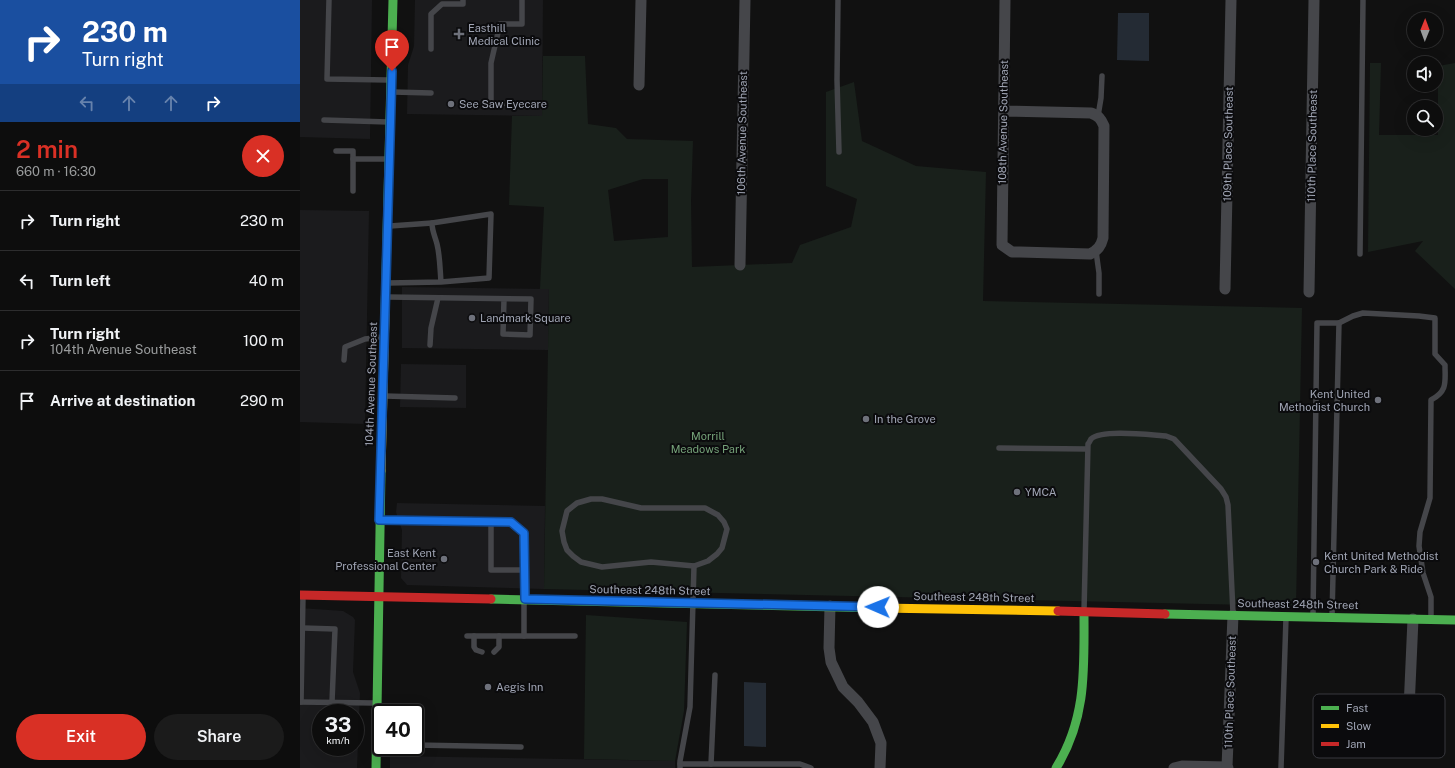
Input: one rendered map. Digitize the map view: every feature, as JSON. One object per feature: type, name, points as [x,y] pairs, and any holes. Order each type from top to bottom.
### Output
[{"type":"street","name":"104th Avenue Southeast","points":[[377,703],[379,520],[394,0]]},
{"type":"street","points":[[639,85],[641,0]]},
{"type":"street","name":"106th Avenue Southeast","points":[[740,265],[745,0]]},
{"type":"street","name":"108th Avenue Southeast","points":[[1005,0],[1002,245],[1012,252],[1090,254],[1096,251]]},
{"type":"street","name":"109th Place Southeast","points":[[1226,289],[1230,0]]},
{"type":"street","name":"110th Place Southeast","points":[[1309,292],[1314,0]]},
{"type":"street","points":[[1004,111],[1091,113],[1098,116],[1104,126],[1103,238],[1101,246],[1096,251]]},
{"type":"street","name":"Southeast 248th Street","points":[[302,595],[1455,620]]},
{"type":"street","points":[[830,606],[829,648],[831,662],[843,687],[858,702],[873,722],[881,743],[880,768]]},
{"type":"street","points":[[1056,768],[1069,748],[1078,724],[1081,704],[1084,653],[1084,612]]},
{"type":"street","name":"110th Place Southeast","points":[[1228,767],[1233,615]]},
{"type":"street","points":[[1410,694],[1413,619]]},
{"type":"street","name":"104th Avenue Southeast","points":[[376,768],[378,756]]},
{"type":"street","points":[[1174,768],[1182,766],[1228,767]]},
{"type":"lane","points":[[329,0],[327,78],[391,80]]},
{"type":"lane","points":[[431,49],[432,14],[442,4],[463,4],[463,0]]},
{"type":"lane","points":[[522,0],[522,24],[500,24],[491,63],[491,104],[527,104]]},
{"type":"lane","points":[[838,0],[837,80],[839,152]]},
{"type":"lane","points":[[1360,254],[1363,0]]},
{"type":"lane","points":[[1098,116],[1102,76]]},
{"type":"lane","points":[[391,92],[431,93]]},
{"type":"lane","points":[[324,120],[390,122]]},
{"type":"lane","points":[[336,151],[353,151],[353,191]]},
{"type":"lane","points":[[353,159],[389,159]]},
{"type":"lane","points":[[386,283],[440,282],[489,278],[491,214],[432,223],[387,226]]},
{"type":"lane","points":[[432,223],[432,231],[437,244],[440,263],[440,282]]},
{"type":"lane","points":[[1096,251],[1099,272],[1099,294]]},
{"type":"lane","points":[[385,297],[531,299],[530,335],[503,334],[504,299]]},
{"type":"lane","points":[[430,345],[431,328],[438,298]]},
{"type":"lane","points":[[1313,616],[1317,323],[1339,323],[1363,313],[1435,318],[1435,354],[1445,365],[1445,380],[1444,389],[1440,395],[1431,400],[1430,498],[1420,532],[1419,546],[1422,567],[1431,597],[1431,619]]},
{"type":"lane","points":[[1332,617],[1339,323]]},
{"type":"lane","points":[[344,360],[344,347],[365,339],[384,337]]},
{"type":"lane","points":[[383,396],[455,398]]},
{"type":"lane","points":[[1084,612],[1088,444],[1091,439],[1109,433],[1166,436],[1174,438],[1221,489],[1226,497],[1228,506],[1233,615]]},
{"type":"lane","points":[[999,448],[1088,449]]},
{"type":"lane","points":[[591,499],[602,499],[641,508],[705,508],[718,515],[724,522],[727,529],[722,548],[718,553],[708,561],[694,566],[651,562],[602,567],[581,562],[567,550],[564,542],[562,531],[567,511],[577,503],[591,499]]},
{"type":"lane","points":[[379,520],[511,522],[524,533],[524,636]]},
{"type":"lane","points":[[491,521],[490,570],[525,570]]},
{"type":"lane","points":[[694,566],[690,707],[680,766],[711,764],[800,764],[811,768]]},
{"type":"lane","points":[[302,595],[303,628],[301,702],[377,703]]},
{"type":"lane","points":[[1281,768],[1286,616]]},
{"type":"lane","points":[[303,628],[335,629],[332,702]]},
{"type":"lane","points":[[467,636],[576,636]]},
{"type":"lane","points":[[474,636],[474,647],[476,650],[482,652]]},
{"type":"lane","points":[[494,652],[499,647],[499,636]]},
{"type":"lane","points":[[711,764],[715,675]]},
{"type":"lane","points":[[424,745],[521,747]]},
{"type":"shaded area","points":[[300,0],[372,0],[370,139],[300,137]]},
{"type":"shaded area","points":[[415,0],[543,0],[542,116],[407,114],[408,65],[414,46]]},
{"type":"shaded area","points":[[1118,13],[1149,13],[1149,61],[1117,60]]},
{"type":"shaded area","points":[[300,210],[369,211],[365,424],[300,422]]},
{"type":"shaded area","points":[[402,287],[549,289],[548,350],[402,348]]},
{"type":"shaded area","points":[[401,364],[466,365],[466,408],[400,407]]},
{"type":"shaded area","points":[[397,503],[545,506],[544,589],[407,585],[401,578],[402,530],[396,512]]},
{"type":"shaded area","points":[[300,608],[343,611],[355,620],[353,672],[360,693],[360,704],[312,704],[312,756],[357,756],[357,768],[300,768]]},
{"type":"shaded area","points":[[744,682],[766,683],[766,747],[744,746]]},
{"type":"shaded area","points":[[390,756],[675,761],[675,768],[390,768]]},
{"type":"green space","name":"Morrill Meadows Park","points":[[543,56],[585,56],[588,124],[616,128],[627,139],[693,141],[691,200],[692,267],[792,263],[800,245],[851,227],[857,199],[826,186],[826,92],[854,82],[862,141],[916,166],[986,172],[983,301],[1302,308],[1296,606],[544,589],[549,289],[540,289],[544,207],[509,205],[512,116],[542,116]],"holes":[[[643,179],[668,179],[668,237],[614,241],[608,190]]]},
{"type":"green space","points":[[1370,63],[1381,63],[1379,135],[1443,136],[1443,100],[1438,100],[1438,92],[1443,92],[1443,65],[1455,63],[1455,289],[1415,251],[1423,241],[1368,252]]},
{"type":"green space","points":[[586,615],[687,622],[684,711],[675,761],[584,759]]},
{"type":"traffic: fast","points":[[385,314],[393,0]]},
{"type":"traffic: fast","points":[[376,768],[381,471]]},
{"type":"traffic: fast","points":[[491,599],[880,608]]},
{"type":"traffic: fast","points":[[1056,768],[1073,731],[1082,693],[1084,612]]},
{"type":"traffic: fast","points":[[1165,614],[1455,620]]},
{"type":"traffic: slow","points":[[381,471],[385,314]]},
{"type":"traffic: slow","points":[[880,608],[1058,611]]},
{"type":"traffic: jam","points":[[300,595],[491,599]]},
{"type":"traffic: jam","points":[[1058,611],[1165,614]]},
{"type":"place","name":"Easthill Medical Clinic","points":[[459,34]]},
{"type":"place","name":"See Saw Eyecare","points":[[451,104]]},
{"type":"place","name":"Landmark Square","points":[[472,318]]},
{"type":"place","name":"Kent United Methodist Church","points":[[1378,400]]},
{"type":"place","name":"In the Grove","points":[[866,419]]},
{"type":"place","name":"YMCA","points":[[1017,492]]},
{"type":"place","name":"East Kent Professional Center","points":[[444,559]]},
{"type":"place","name":"Kent United Methodist Church Park & Ride","points":[[1316,562]]},
{"type":"place","name":"Aegis Inn","points":[[488,687]]},
{"type":"route","points":[[392,71],[379,520],[511,522],[524,533],[525,599],[878,607]]}]
